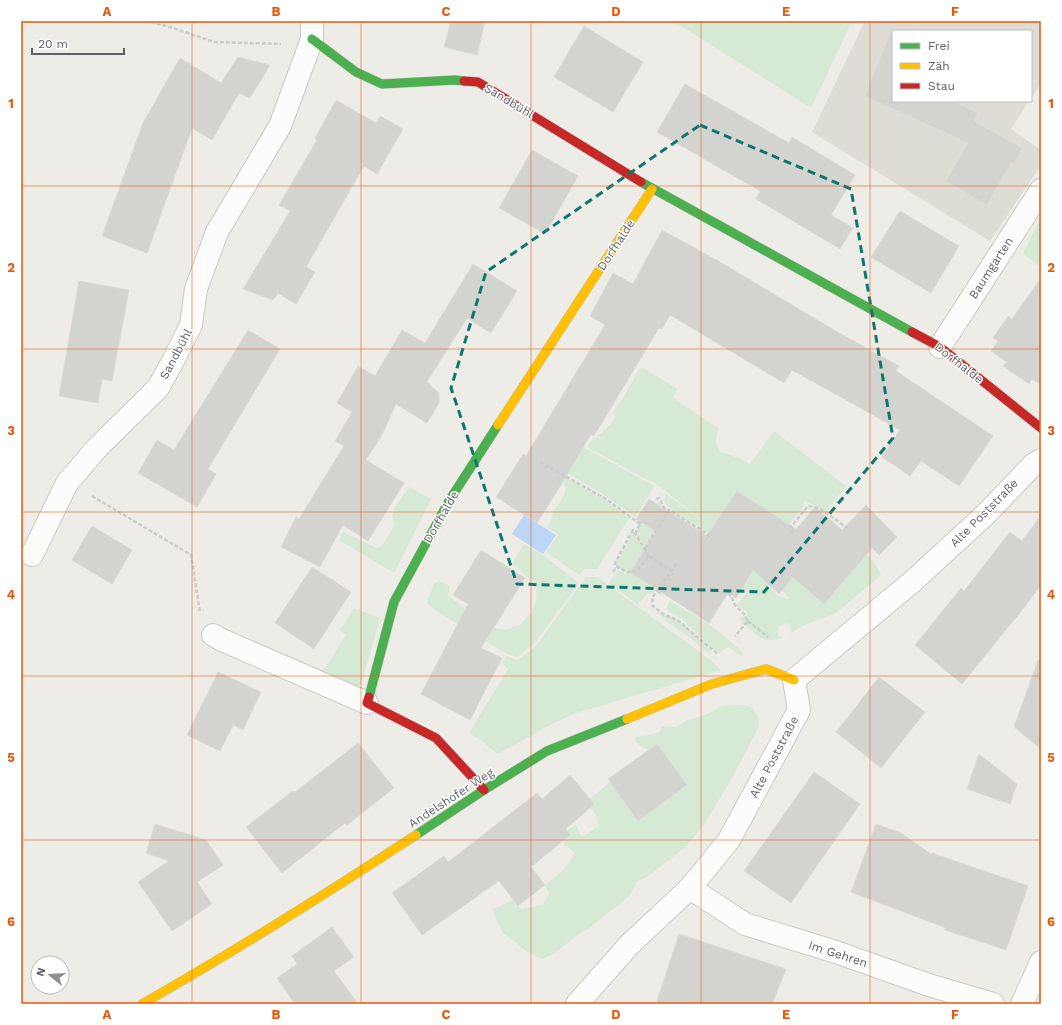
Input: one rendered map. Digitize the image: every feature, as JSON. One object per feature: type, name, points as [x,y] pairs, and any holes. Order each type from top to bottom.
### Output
[{"type":"street","name":"Sandbühl","points":[[32,555],[67,483],[96,448],[158,388],[170,368],[191,326],[196,289],[217,232],[280,126],[312,30],[356,72],[382,84],[455,80],[478,82],[652,189]]},
{"type":"street","name":"Dorfhalde","points":[[367,703],[394,602],[449,501],[652,189],[940,346],[1041,428]]},
{"type":"street","name":"Baumgarten","points":[[940,346],[1041,190]]},
{"type":"street","name":"Alte Poststraße","points":[[577,1004],[630,944],[690,888],[729,840],[799,710],[794,680],[912,582],[985,515],[1034,464],[1041,460]]},
{"type":"street","points":[[213,635],[367,703],[436,738],[484,790]]},
{"type":"street","name":"Andelshofer Weg","points":[[142,1004],[203,969],[344,882],[484,790],[547,751],[712,684],[742,675],[766,669],[794,680]]},
{"type":"street","name":"Im Gehren","points":[[690,888],[745,924],[836,952],[929,985],[993,1004]]},
{"type":"street","points":[[1022,1004],[1041,962]]},
{"type":"path","points":[[145,21],[167,26],[214,42],[279,44],[312,30]]},
{"type":"path","points":[[540,462],[606,499],[640,523],[635,534]]},
{"type":"path","points":[[67,483],[97,498],[190,555],[201,618],[213,635]]},
{"type":"path","points":[[656,499],[659,498],[667,513]]},
{"type":"path","points":[[793,533],[790,528],[808,506],[814,506],[848,528]]},
{"type":"path","points":[[645,548],[669,510],[709,535],[705,541],[704,540]]},
{"type":"path","points":[[613,572],[616,567],[616,563],[634,530],[635,534],[650,556],[673,571]]},
{"type":"path","points":[[616,567],[627,572],[637,571],[650,556]]},
{"type":"path","points":[[676,564],[660,593],[657,591],[652,598],[652,606],[663,614],[679,621],[737,669],[742,675]]},
{"type":"path","points":[[728,593],[731,596],[734,605],[748,621],[768,637]]},
{"type":"path","points":[[735,636],[748,621]]},
{"type":"highlighted area","points":[[700,125],[851,189],[893,438],[764,592],[517,584],[451,388],[486,272]]},
{"type":"shaded area","points":[[865,21],[1041,21],[1041,83],[1032,97],[1032,30],[892,30],[892,102],[1028,102],[1011,129],[1041,150],[1041,165],[990,241],[812,132]]},
{"type":"green space","points":[[673,21],[852,21],[811,108]]},
{"type":"green space","points":[[1041,218],[1041,268],[1023,253]]},
{"type":"green space","points":[[640,368],[644,368],[677,389],[673,398],[718,428],[716,442],[720,452],[739,458],[750,464],[774,431],[846,486],[826,512],[804,500],[803,507],[780,534],[854,541],[876,565],[881,575],[836,613],[806,624],[789,634],[791,632],[790,625],[787,623],[780,625],[777,632],[779,637],[782,638],[769,640],[760,637],[743,624],[741,617],[743,618],[747,612],[736,606],[746,594],[742,589],[751,575],[739,568],[709,534],[669,508],[664,501],[666,494],[708,525],[654,483],[587,447],[593,438],[597,437],[610,425],[615,417],[613,413],[615,408],[623,398]],"holes":[[[737,491],[768,511],[747,543],[716,522]],[[756,565],[758,565],[790,599],[778,596]]]},
{"type":"green space","points":[[583,447],[654,486],[635,517],[607,497],[566,472]]},
{"type":"green space","points":[[566,478],[605,500],[629,518],[597,569],[585,569],[579,575],[546,552],[558,535],[547,527],[555,509],[565,493],[566,486],[563,485]]},
{"type":"green space","points":[[409,487],[431,499],[394,573],[339,540],[343,532],[377,548],[381,547],[395,525],[392,517],[395,507]]},
{"type":"green space","points":[[659,501],[666,514],[646,547],[636,534],[641,523],[643,525]]},
{"type":"green space","points":[[634,532],[645,548],[630,572],[628,572],[617,567],[616,563]]},
{"type":"green space","points":[[524,544],[543,555],[579,583],[534,644],[517,657],[507,654],[438,612],[427,603],[434,584],[439,581],[450,586],[448,596],[491,627],[506,630],[520,625],[532,612],[536,600],[537,584],[512,564]]},
{"type":"green space","points":[[618,570],[626,574],[638,572],[668,572],[653,594],[647,594],[638,605],[609,583]]},
{"type":"green space","points":[[586,577],[597,577],[708,658],[721,670],[576,713],[554,723],[498,754],[469,733],[508,669],[502,663],[506,656],[518,660],[536,646]]},
{"type":"green space","points":[[670,601],[710,625],[741,650],[743,654],[741,656],[728,647],[719,653],[685,622],[669,612],[666,608]]},
{"type":"green space","points":[[354,608],[380,618],[361,685],[350,688],[320,674],[346,635],[340,630]]},
{"type":"green space","points":[[656,612],[679,621],[711,650],[709,653],[666,621]]},
{"type":"green space","points":[[744,705],[752,708],[759,718],[758,728],[732,778],[702,828],[686,846],[650,875],[637,882],[630,895],[588,929],[576,936],[555,953],[542,959],[530,954],[502,932],[492,909],[513,900],[522,909],[543,905],[549,894],[545,885],[566,867],[574,853],[571,849],[565,846],[563,841],[570,835],[567,830],[576,825],[582,837],[599,826],[596,815],[590,807],[594,804],[590,799],[610,782],[638,821],[686,786],[657,744],[648,750],[635,741],[636,737],[660,732],[662,726],[676,727],[687,720],[705,715],[723,706]]},
{"type":"water","points":[[524,515],[556,535],[543,554],[512,534]]},
{"type":"building","points":[[451,21],[485,21],[477,55],[444,47]]},
{"type":"building","points":[[584,26],[643,62],[613,112],[554,77]]},
{"type":"building","points":[[893,29],[892,102],[955,102],[978,113],[974,121],[1022,148],[1014,164],[1011,163],[987,205],[946,181],[968,143],[865,96]]},
{"type":"building","points":[[238,57],[270,65],[250,98],[237,92],[239,93],[212,140],[192,128],[147,253],[102,236],[143,123],[180,58],[221,83]]},
{"type":"building","points":[[685,84],[789,143],[792,137],[855,175],[831,215],[853,228],[840,249],[756,199],[760,191],[657,132]]},
{"type":"building","points":[[336,100],[376,123],[380,116],[403,129],[377,174],[364,166],[306,267],[315,272],[296,304],[278,293],[273,300],[243,289],[290,211],[279,205],[317,140],[315,138]]},
{"type":"building","points":[[532,150],[578,176],[545,234],[499,208]]},
{"type":"building","points":[[900,211],[959,246],[931,293],[871,257]]},
{"type":"building","points":[[662,230],[899,366],[896,371],[993,436],[959,486],[921,461],[910,476],[882,457],[900,430],[792,370],[784,383],[670,315],[662,329],[659,328],[594,436],[591,434],[537,523],[496,497],[523,454],[526,456],[605,325],[590,316],[613,273],[633,284]]},
{"type":"building","points":[[473,264],[517,291],[491,333],[467,318],[427,382],[439,393],[439,403],[427,423],[396,404],[382,435],[366,460],[404,483],[368,541],[343,525],[320,567],[281,547],[296,517],[299,519],[344,446],[335,441],[352,412],[337,403],[358,366],[375,376],[402,330],[425,343]]},
{"type":"building","points":[[1041,278],[1041,385],[1032,379],[1029,384],[1003,366],[1007,362],[991,351],[998,341],[993,338],[1008,316],[1012,319]]},
{"type":"building","points":[[79,281],[129,290],[112,381],[102,379],[98,403],[59,396]]},
{"type":"building","points":[[248,330],[280,349],[208,469],[216,474],[197,507],[138,473],[157,440],[174,450]]},
{"type":"building","points":[[737,491],[796,529],[815,507],[842,530],[866,505],[897,537],[879,555],[872,548],[824,604],[793,577],[779,594],[753,570],[736,598],[728,593],[709,623],[630,572],[656,532],[636,519],[649,499],[707,536]]},
{"type":"building","points":[[1041,515],[1041,585],[962,684],[915,645],[961,588],[964,591],[1010,532],[1022,541]]},
{"type":"building","points":[[92,526],[132,550],[112,584],[72,560]]},
{"type":"building","points":[[481,550],[525,578],[481,648],[502,658],[470,720],[421,694],[468,604],[453,595]]},
{"type":"building","points":[[312,567],[351,592],[314,649],[275,623]]},
{"type":"building","points":[[1038,660],[1041,661],[1041,749],[1014,727]]},
{"type":"building","points":[[218,672],[261,692],[243,730],[233,725],[220,751],[187,735]]},
{"type":"building","points":[[879,677],[925,712],[881,768],[836,732]]},
{"type":"building","points":[[358,743],[394,788],[347,825],[345,823],[282,873],[246,827],[293,791],[294,793]]},
{"type":"building","points":[[657,744],[687,785],[638,821],[608,779]]},
{"type":"building","points":[[979,754],[1017,784],[1010,804],[967,789]]},
{"type":"building","points":[[814,772],[860,804],[791,903],[744,871]]},
{"type":"building","points":[[570,775],[594,804],[566,829],[570,835],[531,867],[545,885],[518,906],[499,881],[422,935],[392,893],[444,856],[448,862],[537,793],[542,799]]},
{"type":"building","points":[[155,824],[206,840],[223,865],[197,882],[212,904],[172,931],[138,882],[169,861],[146,853]]},
{"type":"building","points":[[876,824],[901,833],[931,854],[932,853],[1028,886],[1006,950],[945,930],[946,928],[851,892]]},
{"type":"building","points":[[332,927],[354,957],[334,971],[358,1004],[295,1004],[277,978],[297,964],[292,956]]},
{"type":"building","points":[[679,934],[786,969],[772,1004],[656,1004]]},
{"type":"traffic: fast","points":[[312,39],[356,72],[382,84],[455,80],[464,81]]},
{"type":"traffic: fast","points":[[641,182],[912,332]]},
{"type":"traffic: fast","points":[[369,697],[394,602],[449,501],[498,425]]},
{"type":"traffic: fast","points":[[416,835],[547,751],[627,719]]},
{"type":"traffic: slow","points":[[498,425],[652,189]]},
{"type":"traffic: slow","points":[[627,719],[712,684],[766,669],[794,680]]},
{"type":"traffic: slow","points":[[142,1004],[280,922],[416,835]]},
{"type":"traffic: jam","points":[[464,81],[478,82],[641,182]]},
{"type":"traffic: jam","points":[[912,332],[940,347],[1041,428]]},
{"type":"traffic: jam","points":[[369,697],[367,703],[436,738],[484,790]]}]
